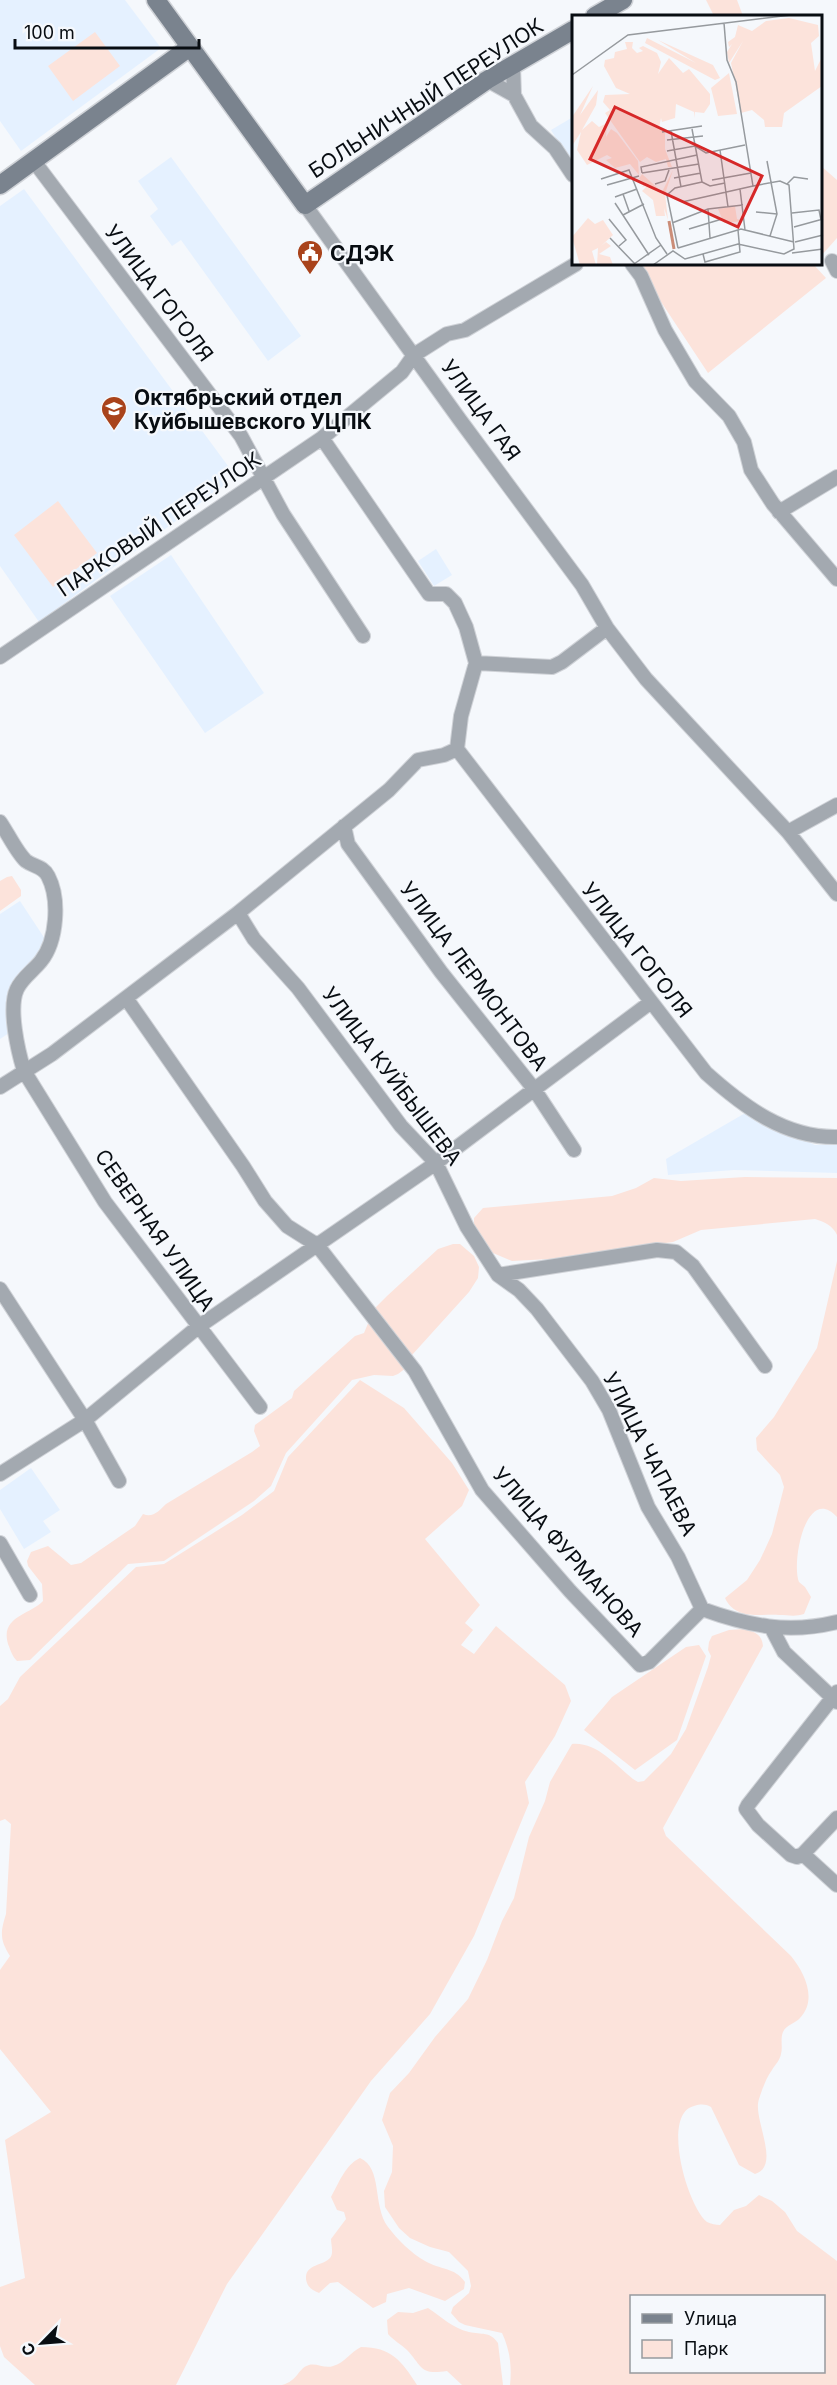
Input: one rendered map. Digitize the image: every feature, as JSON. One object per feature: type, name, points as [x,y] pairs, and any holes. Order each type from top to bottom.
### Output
[{"type":"street","name":"УЛИЦА ГАЯ","points":[[156,0],[582,585],[607,628],[646,680],[788,832],[837,894]]},
{"type":"street","points":[[597,15],[623,0]]},
{"type":"street","name":"БОЛЬНИЧНЫЙ ПЕРЕУЛОК","points":[[304,205],[487,80],[572,31]]},
{"type":"street","points":[[0,185],[190,47]]},
{"type":"street","points":[[513,64],[514,96],[531,126],[555,148],[572,174]]},
{"type":"street","points":[[487,80],[514,96]]},
{"type":"street","name":"УЛИЦА ГОГОЛЯ","points":[[33,160],[241,436],[283,514],[363,636]]},
{"type":"street","name":"ПАРКОВЫЙ ПЕРЕУЛОК","points":[[0,657],[322,438],[402,372],[414,355],[447,334],[465,330],[573,266]]},
{"type":"street","points":[[634,266],[641,276],[665,330],[695,381],[729,416],[744,442],[751,470],[779,512],[837,579]]},
{"type":"street","points":[[0,1087],[52,1054],[238,913],[389,790],[418,760],[457,749],[461,716],[476,663],[466,627],[455,603],[446,594],[429,594],[322,438]]},
{"type":"street","points":[[779,512],[837,477]]},
{"type":"street","points":[[476,663],[552,667],[607,628]]},
{"type":"street","name":"УЛИЦА ГОГОЛЯ","points":[[457,749],[706,1073],[730,1094],[776,1124],[816,1138],[837,1137]]},
{"type":"street","points":[[788,832],[837,805]]},
{"type":"street","name":"СЕВЕРНАЯ УЛИЦА","points":[[0,822],[26,861],[39,866],[48,875],[53,893],[55,930],[43,958],[17,988],[13,1007],[24,1071],[105,1202],[198,1328],[260,1407]]},
{"type":"street","name":"УЛИЦА ЛЕРМОНТОВА","points":[[344,826],[348,844],[441,972],[534,1089],[574,1150]]},
{"type":"street","name":"УЛИЦА КУЙБЫШЕВА","points":[[238,913],[254,939],[298,988],[400,1126],[436,1163],[467,1227],[498,1275]]},
{"type":"street","name":"УЛИЦА ФУРМАНОВА","points":[[126,998],[265,1201],[287,1226],[317,1245],[415,1371],[482,1490],[570,1591],[640,1665],[649,1662],[702,1609]]},
{"type":"street","points":[[0,1474],[85,1420],[198,1328],[436,1163],[651,1002]]},
{"type":"street","points":[[498,1275],[657,1250],[676,1252],[693,1266],[765,1366]]},
{"type":"street","name":"УЛИЦА ЧАПАЕВА","points":[[498,1275],[519,1290],[537,1309],[592,1381],[609,1410],[648,1507],[678,1557],[702,1609]]},
{"type":"street","points":[[0,1289],[85,1420],[119,1481]]},
{"type":"street","points":[[0,1543],[30,1595]]},
{"type":"street","points":[[702,1609],[737,1622],[772,1629],[821,1626],[837,1622]]},
{"type":"street","points":[[772,1629],[784,1652],[835,1697],[746,1809],[749,1816],[797,1857],[803,1854],[837,1818]]},
{"type":"street","points":[[803,1854],[837,1885]]},
{"type":"shaded area","points":[[0,0],[125,0],[161,48],[21,151],[0,121]]},
{"type":"shaded area","points":[[572,118],[571,163],[551,130]]},
{"type":"shaded area","points":[[171,157],[301,336],[268,361],[181,240],[172,246],[150,216],[158,209],[138,181]]},
{"type":"shaded area","name":"Октябрьский отдел Куйбышевского УЦПК","points":[[24,189],[231,470],[221,477],[226,484],[39,622],[0,566],[0,206]]},
{"type":"shaded area","points":[[436,549],[452,575],[434,586],[418,561]]},
{"type":"shaded area","points":[[171,555],[264,693],[205,733],[110,596]]},
{"type":"shaded area","points":[[20,901],[47,942],[30,970],[7,996],[9,1033],[0,1039],[0,914]]},
{"type":"shaded area","points":[[747,1112],[815,1145],[837,1144],[837,1173],[734,1170],[668,1175],[666,1159]]},
{"type":"shaded area","points":[[31,1468],[60,1510],[43,1521],[51,1532],[24,1549],[0,1509],[0,1490]]},
{"type":"green space","points":[[706,0],[737,0],[743,15],[714,15]]},
{"type":"green space","points":[[95,32],[120,66],[73,101],[48,66]]},
{"type":"green space","points":[[822,167],[837,180],[837,238],[822,255]]},
{"type":"green space","points":[[637,266],[815,266],[826,278],[708,373]]},
{"type":"green space","points":[[58,501],[97,553],[53,587],[14,535]]},
{"type":"green space","points":[[12,876],[21,890],[21,896],[0,911],[0,881]]},
{"type":"green space","points":[[745,1177],[837,1178],[837,1235],[828,1225],[815,1219],[701,1230],[673,1242],[549,1259],[512,1261],[493,1253],[482,1242],[474,1227],[474,1218],[483,1208],[612,1196],[636,1188],[654,1178],[681,1181]]},
{"type":"green space","points":[[460,1244],[474,1256],[479,1267],[478,1278],[469,1292],[412,1355],[406,1368],[393,1376],[374,1375],[352,1380],[286,1453],[271,1486],[254,1501],[164,1561],[128,1564],[30,1660],[17,1661],[8,1644],[8,1627],[18,1617],[43,1601],[42,1584],[28,1566],[27,1561],[31,1552],[48,1546],[71,1565],[81,1563],[135,1526],[143,1514],[156,1513],[166,1504],[252,1452],[260,1446],[254,1431],[255,1425],[292,1398],[294,1391],[355,1336],[364,1333],[374,1309],[438,1249]]},
{"type":"green space","points":[[837,1261],[837,1517],[826,1509],[817,1510],[809,1518],[803,1530],[799,1544],[797,1572],[799,1582],[811,1597],[804,1614],[795,1616],[741,1613],[729,1605],[725,1598],[747,1580],[760,1560],[772,1534],[784,1487],[780,1475],[757,1450],[756,1438],[774,1417],[817,1348]]},
{"type":"green space","points":[[360,1380],[404,1408],[452,1463],[469,1490],[462,1506],[425,1539],[480,1605],[465,1623],[473,1630],[461,1645],[474,1654],[496,1626],[565,1685],[571,1701],[555,1736],[525,1782],[529,1803],[474,1936],[430,2014],[371,2081],[227,2284],[176,2385],[35,2385],[4,2357],[0,2346],[0,2287],[25,2278],[5,2140],[51,2112],[0,2049],[0,1970],[10,1956],[4,1945],[2,1931],[6,1914],[11,1824],[5,1819],[0,1821],[0,1706],[8,1699],[20,1677],[136,1567],[164,1564],[242,1515],[274,1491],[288,1457]]},
{"type":"green space","points":[[744,1629],[759,1636],[763,1646],[663,1828],[666,1836],[791,1956],[807,1986],[808,2003],[800,2018],[783,2032],[779,2060],[764,2084],[759,2099],[759,2118],[766,2152],[763,2169],[755,2174],[739,2165],[711,2107],[707,2105],[694,2106],[684,2113],[679,2125],[678,2142],[681,2161],[692,2198],[699,2213],[707,2222],[720,2225],[734,2210],[746,2206],[759,2195],[772,2201],[785,2212],[797,2231],[837,2261],[837,2385],[510,2385],[510,2359],[502,2333],[465,2325],[451,2313],[453,2307],[469,2293],[471,2286],[468,2271],[449,2252],[410,2238],[399,2228],[385,2207],[384,2191],[392,2172],[393,2146],[382,2120],[390,2093],[409,2073],[435,2037],[468,1999],[514,1898],[529,1837],[545,1801],[550,1782],[572,1744],[581,1744],[597,1750],[633,1779],[638,1782],[644,1781],[671,1754],[686,1729],[708,1667],[711,1656],[708,1650],[709,1642],[712,1636],[729,1630]]},
{"type":"green space","points":[[699,1645],[706,1656],[677,1740],[635,1770],[584,1730],[612,1697],[686,1647]]},
{"type":"green space","points":[[360,2158],[372,2170],[380,2208],[388,2227],[405,2246],[420,2258],[461,2277],[465,2282],[464,2289],[445,2301],[409,2288],[387,2294],[386,2302],[373,2308],[338,2282],[330,2283],[319,2293],[309,2286],[306,2274],[311,2268],[330,2258],[331,2239],[346,2219],[344,2212],[337,2210],[331,2197],[346,2170]]},
{"type":"green space","points":[[428,2308],[457,2328],[489,2335],[495,2339],[498,2343],[503,2385],[462,2385],[447,2371],[426,2371],[388,2334],[387,2320],[398,2312],[413,2313]]},
{"type":"green space","points":[[361,2347],[380,2350],[395,2357],[417,2385],[282,2385],[291,2381],[309,2365],[330,2367],[337,2365]]},
{"type":"place","name":"СДЭК","points":[[310,276]]},
{"type":"place","name":"Октябрьский отдел Куйбышевского УЦПК","points":[[114,432]]}]
